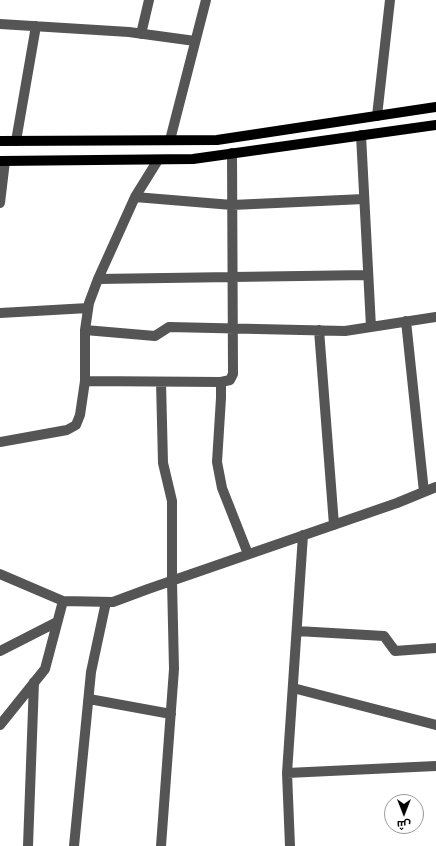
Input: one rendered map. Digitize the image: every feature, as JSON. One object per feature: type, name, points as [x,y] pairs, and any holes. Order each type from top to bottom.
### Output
[{"type":"main road","points":[[0,141],[217,140],[436,107]]},
{"type":"main road","points":[[3,161],[193,159],[436,124]]},
{"type":"street","points":[[141,34],[149,0]]},
{"type":"street","points":[[170,140],[206,0]]},
{"type":"street","points":[[377,116],[390,0]]},
{"type":"street","points":[[0,24],[129,32],[195,41]]},
{"type":"street","points":[[16,141],[36,26]]},
{"type":"street","points":[[361,135],[371,327]]},
{"type":"street","points":[[84,381],[221,382],[230,380],[233,374],[232,153]]},
{"type":"street","points":[[0,442],[66,430],[76,425],[80,416],[84,381],[85,330],[89,304],[98,279],[135,197],[158,160]]},
{"type":"street","points":[[0,203],[3,161]]},
{"type":"street","points":[[135,197],[232,205],[364,199]]},
{"type":"street","points":[[98,279],[368,275]]},
{"type":"street","points":[[0,313],[88,308]]},
{"type":"street","points":[[85,330],[155,336],[169,327],[345,331],[436,317]]},
{"type":"street","points":[[406,321],[424,492]]},
{"type":"street","points":[[320,330],[334,525]]},
{"type":"street","points":[[161,382],[163,463],[172,501],[174,669],[161,846]]},
{"type":"street","points":[[221,382],[217,462],[222,488],[248,554]]},
{"type":"street","points":[[0,574],[63,601],[113,602],[334,525],[436,487]]},
{"type":"street","points":[[290,846],[288,773],[303,535]]},
{"type":"street","points":[[0,725],[45,669],[63,601]]},
{"type":"street","points":[[74,846],[91,672],[106,602]]},
{"type":"street","points":[[0,651],[57,622]]},
{"type":"street","points":[[297,631],[384,636],[395,650],[436,648]]},
{"type":"street","points":[[28,846],[34,682]]},
{"type":"street","points":[[293,688],[436,725]]},
{"type":"street","points":[[88,699],[171,714]]},
{"type":"street","points":[[288,773],[436,766]]}]
